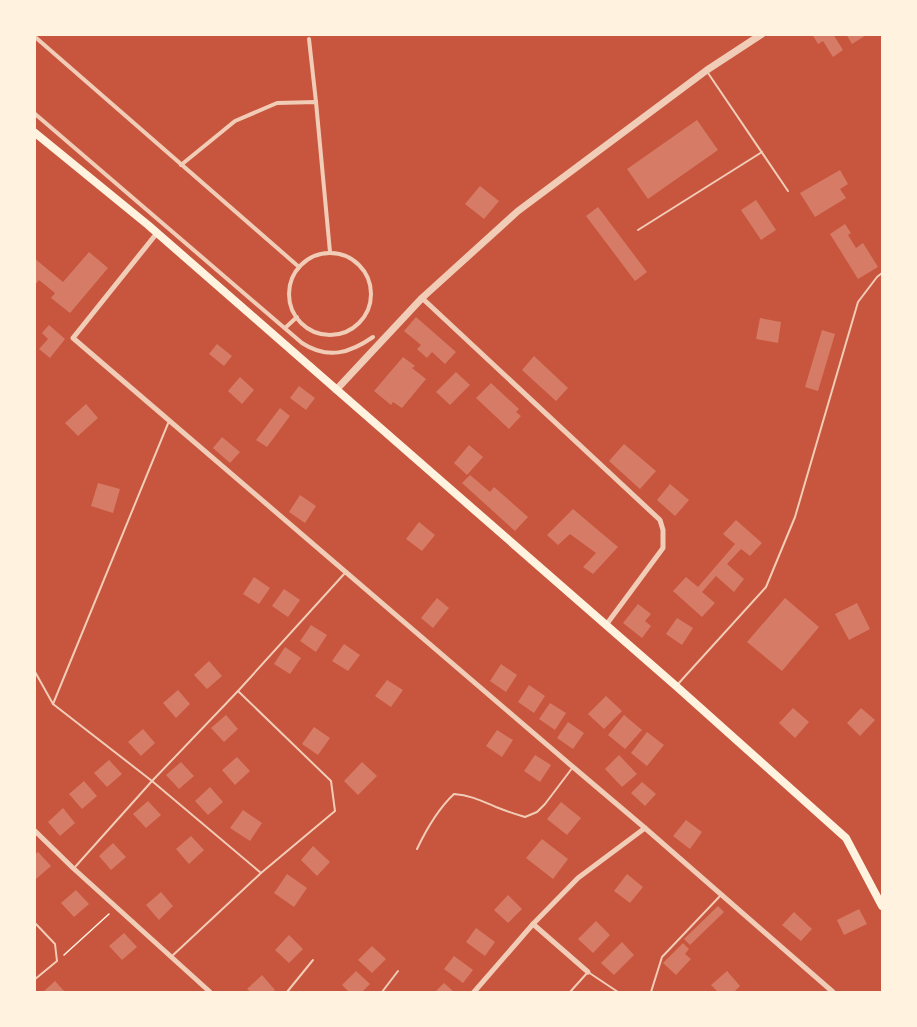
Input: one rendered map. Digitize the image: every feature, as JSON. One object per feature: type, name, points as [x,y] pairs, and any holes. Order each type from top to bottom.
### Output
[{"type":"main road","points":[[36,136],[157,234],[676,686],[846,838],[882,906]]},
{"type":"street","points":[[336,390],[423,298],[518,211],[707,70],[762,34]]},
{"type":"street","points":[[34,36],[298,267]]},
{"type":"street","points":[[309,39],[330,252]]},
{"type":"street","points":[[181,165],[235,121],[277,103],[316,102]]},
{"type":"street","points":[[34,113],[313,350],[327,353],[344,352],[358,347],[373,337]]},
{"type":"street","points":[[157,234],[73,338],[645,828],[833,993]]},
{"type":"street","points":[[330,252],[353,259],[369,278],[371,303],[358,324],[336,335],[311,331],[293,314],[289,289],[298,267],[312,256],[330,252]]},
{"type":"street","points":[[423,298],[660,520],[663,530],[663,548],[606,625]]},
{"type":"street","points":[[285,328],[297,317]]},
{"type":"street","points":[[474,993],[533,924],[578,878],[645,828]]},
{"type":"street","points":[[36,833],[210,993]]},
{"type":"street","points":[[533,924],[588,972]]},
{"type":"lane","points":[[707,70],[788,191]]},
{"type":"lane","points":[[638,230],[762,152]]},
{"type":"lane","points":[[676,686],[766,587],[795,517],[858,302],[877,276],[882,273]]},
{"type":"lane","points":[[53,704],[169,421]]},
{"type":"lane","points":[[74,868],[346,572]]},
{"type":"lane","points":[[34,670],[53,704],[153,781],[261,873]]},
{"type":"lane","points":[[171,957],[261,873],[335,811],[331,781],[238,692]]},
{"type":"lane","points":[[417,849],[444,803],[454,794],[476,798],[499,809],[525,817],[537,812],[545,804],[573,767]]},
{"type":"lane","points":[[651,993],[662,957],[721,895]]},
{"type":"lane","points":[[34,922],[54,944],[57,961],[34,980]]},
{"type":"lane","points":[[287,993],[313,960]]},
{"type":"lane","points":[[382,993],[398,971]]},
{"type":"lane","points":[[570,993],[588,972],[618,993]]},
{"type":"path","points":[[57,961],[116,907]]},
{"type":"building","points":[[812,34],[833,34],[843,50],[833,57],[823,41],[818,44]]},
{"type":"building","points":[[846,34],[868,34],[852,44]]},
{"type":"building","points":[[697,120],[718,150],[648,199],[627,169]]},
{"type":"building","points":[[840,170],[848,184],[840,189],[846,198],[815,217],[800,193]]},
{"type":"building","points":[[480,186],[499,201],[484,219],[465,204]]},
{"type":"building","points":[[756,200],[776,230],[761,240],[741,210]]},
{"type":"building","points":[[598,207],[647,272],[635,281],[586,216]]},
{"type":"building","points":[[845,224],[851,233],[848,235],[856,248],[863,243],[878,267],[858,279],[830,234]]},
{"type":"building","points":[[89,252],[108,268],[70,313],[51,298],[55,293],[39,280],[34,286],[34,258],[63,282]]},
{"type":"building","points":[[416,317],[456,352],[445,364],[432,352],[427,358],[417,349],[421,345],[404,331]]},
{"type":"building","points":[[760,318],[781,322],[778,343],[756,339]]},
{"type":"building","points":[[49,325],[65,339],[50,358],[39,349],[48,339],[42,333]]},
{"type":"building","points":[[822,330],[835,334],[818,391],[805,387]]},
{"type":"building","points":[[217,344],[232,356],[224,366],[209,354]]},
{"type":"building","points":[[534,356],[568,388],[556,401],[522,370]]},
{"type":"building","points":[[403,357],[426,379],[402,408],[393,402],[391,405],[374,391]]},
{"type":"building","points":[[456,372],[470,385],[450,405],[436,392]]},
{"type":"building","points":[[240,377],[254,390],[242,404],[228,391]]},
{"type":"building","points":[[491,383],[519,409],[516,412],[521,416],[509,429],[476,398]]},
{"type":"building","points":[[299,386],[315,398],[306,410],[290,398]]},
{"type":"building","points":[[86,404],[98,418],[78,436],[65,423]]},
{"type":"building","points":[[280,408],[290,416],[267,447],[256,440]]},
{"type":"building","points":[[222,437],[240,452],[230,463],[213,448]]},
{"type":"building","points":[[624,444],[656,471],[640,489],[609,461]]},
{"type":"building","points":[[469,445],[483,457],[467,475],[454,463]]},
{"type":"building","points":[[470,475],[490,492],[494,487],[528,517],[515,531],[462,483]]},
{"type":"building","points":[[98,483],[120,489],[113,513],[91,506]]},
{"type":"building","points":[[670,484],[689,500],[675,516],[657,500]]},
{"type":"building","points":[[300,495],[316,506],[305,523],[289,512]]},
{"type":"building","points":[[573,509],[618,547],[593,574],[583,567],[596,553],[570,534],[558,545],[547,535]]},
{"type":"building","points":[[736,520],[762,543],[750,556],[741,549],[727,564],[744,579],[734,592],[716,576],[702,592],[715,603],[702,617],[673,591],[686,577],[698,587],[735,544],[723,534]]},
{"type":"building","points":[[419,522],[435,535],[422,551],[406,539]]},
{"type":"building","points":[[254,577],[270,588],[259,604],[243,594]]},
{"type":"building","points":[[284,589],[300,600],[288,617],[272,606]]},
{"type":"building","points":[[437,598],[449,608],[433,628],[421,618]]},
{"type":"building","points":[[785,598],[819,627],[782,671],[747,642]]},
{"type":"building","points":[[857,603],[870,629],[849,640],[835,614]]},
{"type":"building","points":[[638,604],[651,614],[645,621],[651,626],[642,638],[623,623]]},
{"type":"building","points":[[677,618],[693,628],[682,645],[666,634]]},
{"type":"building","points":[[311,625],[327,635],[316,652],[300,641]]},
{"type":"building","points":[[344,644],[360,655],[348,671],[332,661]]},
{"type":"building","points":[[285,647],[301,658],[290,674],[274,664]]},
{"type":"building","points":[[209,661],[222,676],[207,689],[194,675]]},
{"type":"building","points":[[501,664],[517,675],[506,692],[490,681]]},
{"type":"building","points":[[387,680],[403,690],[391,707],[375,696]]},
{"type":"building","points":[[529,685],[545,696],[534,713],[518,702]]},
{"type":"building","points":[[178,690],[190,704],[176,718],[163,703]]},
{"type":"building","points":[[606,696],[622,711],[604,729],[588,714]]},
{"type":"building","points":[[550,703],[566,713],[555,730],[539,719]]},
{"type":"building","points":[[793,708],[809,722],[795,738],[779,723]]},
{"type":"building","points":[[861,708],[875,720],[860,736],[847,723]]},
{"type":"building","points":[[226,715],[238,729],[224,742],[211,728]]},
{"type":"building","points":[[624,715],[642,730],[625,749],[608,735]]},
{"type":"building","points":[[568,722],[584,733],[573,749],[557,738]]},
{"type":"building","points":[[314,727],[330,738],[318,755],[302,744]]},
{"type":"building","points":[[143,729],[155,743],[141,756],[128,742]]},
{"type":"building","points":[[497,730],[513,740],[502,757],[486,746]]},
{"type":"building","points":[[647,732],[664,745],[647,766],[631,753]]},
{"type":"building","points":[[535,755],[551,765],[540,782],[524,771]]},
{"type":"building","points":[[619,755],[637,774],[622,787],[605,769]]},
{"type":"building","points":[[237,757],[250,771],[235,785],[222,770]]},
{"type":"building","points":[[109,760],[122,774],[107,787],[94,773]]},
{"type":"building","points":[[181,762],[194,776],[179,789],[166,775]]},
{"type":"building","points":[[362,762],[377,776],[358,795],[344,781]]},
{"type":"building","points":[[84,781],[97,796],[82,809],[69,794]]},
{"type":"building","points":[[642,782],[656,794],[645,806],[631,793]]},
{"type":"building","points":[[210,787],[223,802],[208,815],[195,801]]},
{"type":"building","points":[[148,801],[161,815],[146,828],[133,814]]},
{"type":"building","points":[[561,802],[581,818],[567,835],[547,819]]},
{"type":"building","points":[[63,808],[75,823],[60,836],[48,822]]},
{"type":"building","points":[[243,810],[262,823],[250,841],[230,828]]},
{"type":"building","points":[[686,820],[702,832],[690,849],[673,836]]},
{"type":"building","points":[[191,836],[204,850],[189,864],[176,849]]},
{"type":"building","points":[[542,839],[568,859],[553,879],[526,858]]},
{"type":"building","points":[[113,843],[126,857],[111,870],[99,856]]},
{"type":"building","points":[[313,846],[330,862],[317,876],[301,860]]},
{"type":"building","points":[[38,852],[51,866],[36,879],[34,878],[34,855]]},
{"type":"building","points":[[287,874],[307,888],[294,907],[274,893]]},
{"type":"building","points":[[627,874],[643,887],[630,903],[614,891]]},
{"type":"building","points":[[76,890],[89,904],[74,917],[61,903]]},
{"type":"building","points":[[161,892],[173,906],[159,920],[146,905]]},
{"type":"building","points":[[508,895],[522,909],[508,923],[494,910]]},
{"type":"building","points":[[718,906],[724,912],[690,945],[684,939]]},
{"type":"building","points":[[859,909],[867,924],[844,935],[837,920]]},
{"type":"building","points":[[794,912],[812,929],[801,941],[782,925]]},
{"type":"building","points":[[596,921],[610,935],[593,953],[578,939]]},
{"type":"building","points":[[476,928],[495,942],[485,956],[466,942]]},
{"type":"building","points":[[124,933],[137,947],[122,960],[109,946]]},
{"type":"building","points":[[289,935],[303,949],[289,963],[275,950]]},
{"type":"building","points":[[622,942],[634,955],[614,975],[601,963]]},
{"type":"building","points":[[683,943],[689,949],[685,954],[691,959],[676,975],[663,963]]},
{"type":"building","points":[[372,946],[386,959],[372,973],[358,960]]},
{"type":"building","points":[[454,956],[473,970],[463,983],[444,969]]},
{"type":"building","points":[[356,971],[370,984],[362,992],[349,992],[342,985]]},
{"type":"building","points":[[727,971],[740,986],[734,992],[718,992],[711,985]]},
{"type":"building","points":[[262,975],[275,990],[251,992],[247,989]]},
{"type":"building","points":[[55,981],[65,992],[43,992]]},
{"type":"building","points":[[444,983],[454,992],[435,992]]}]
